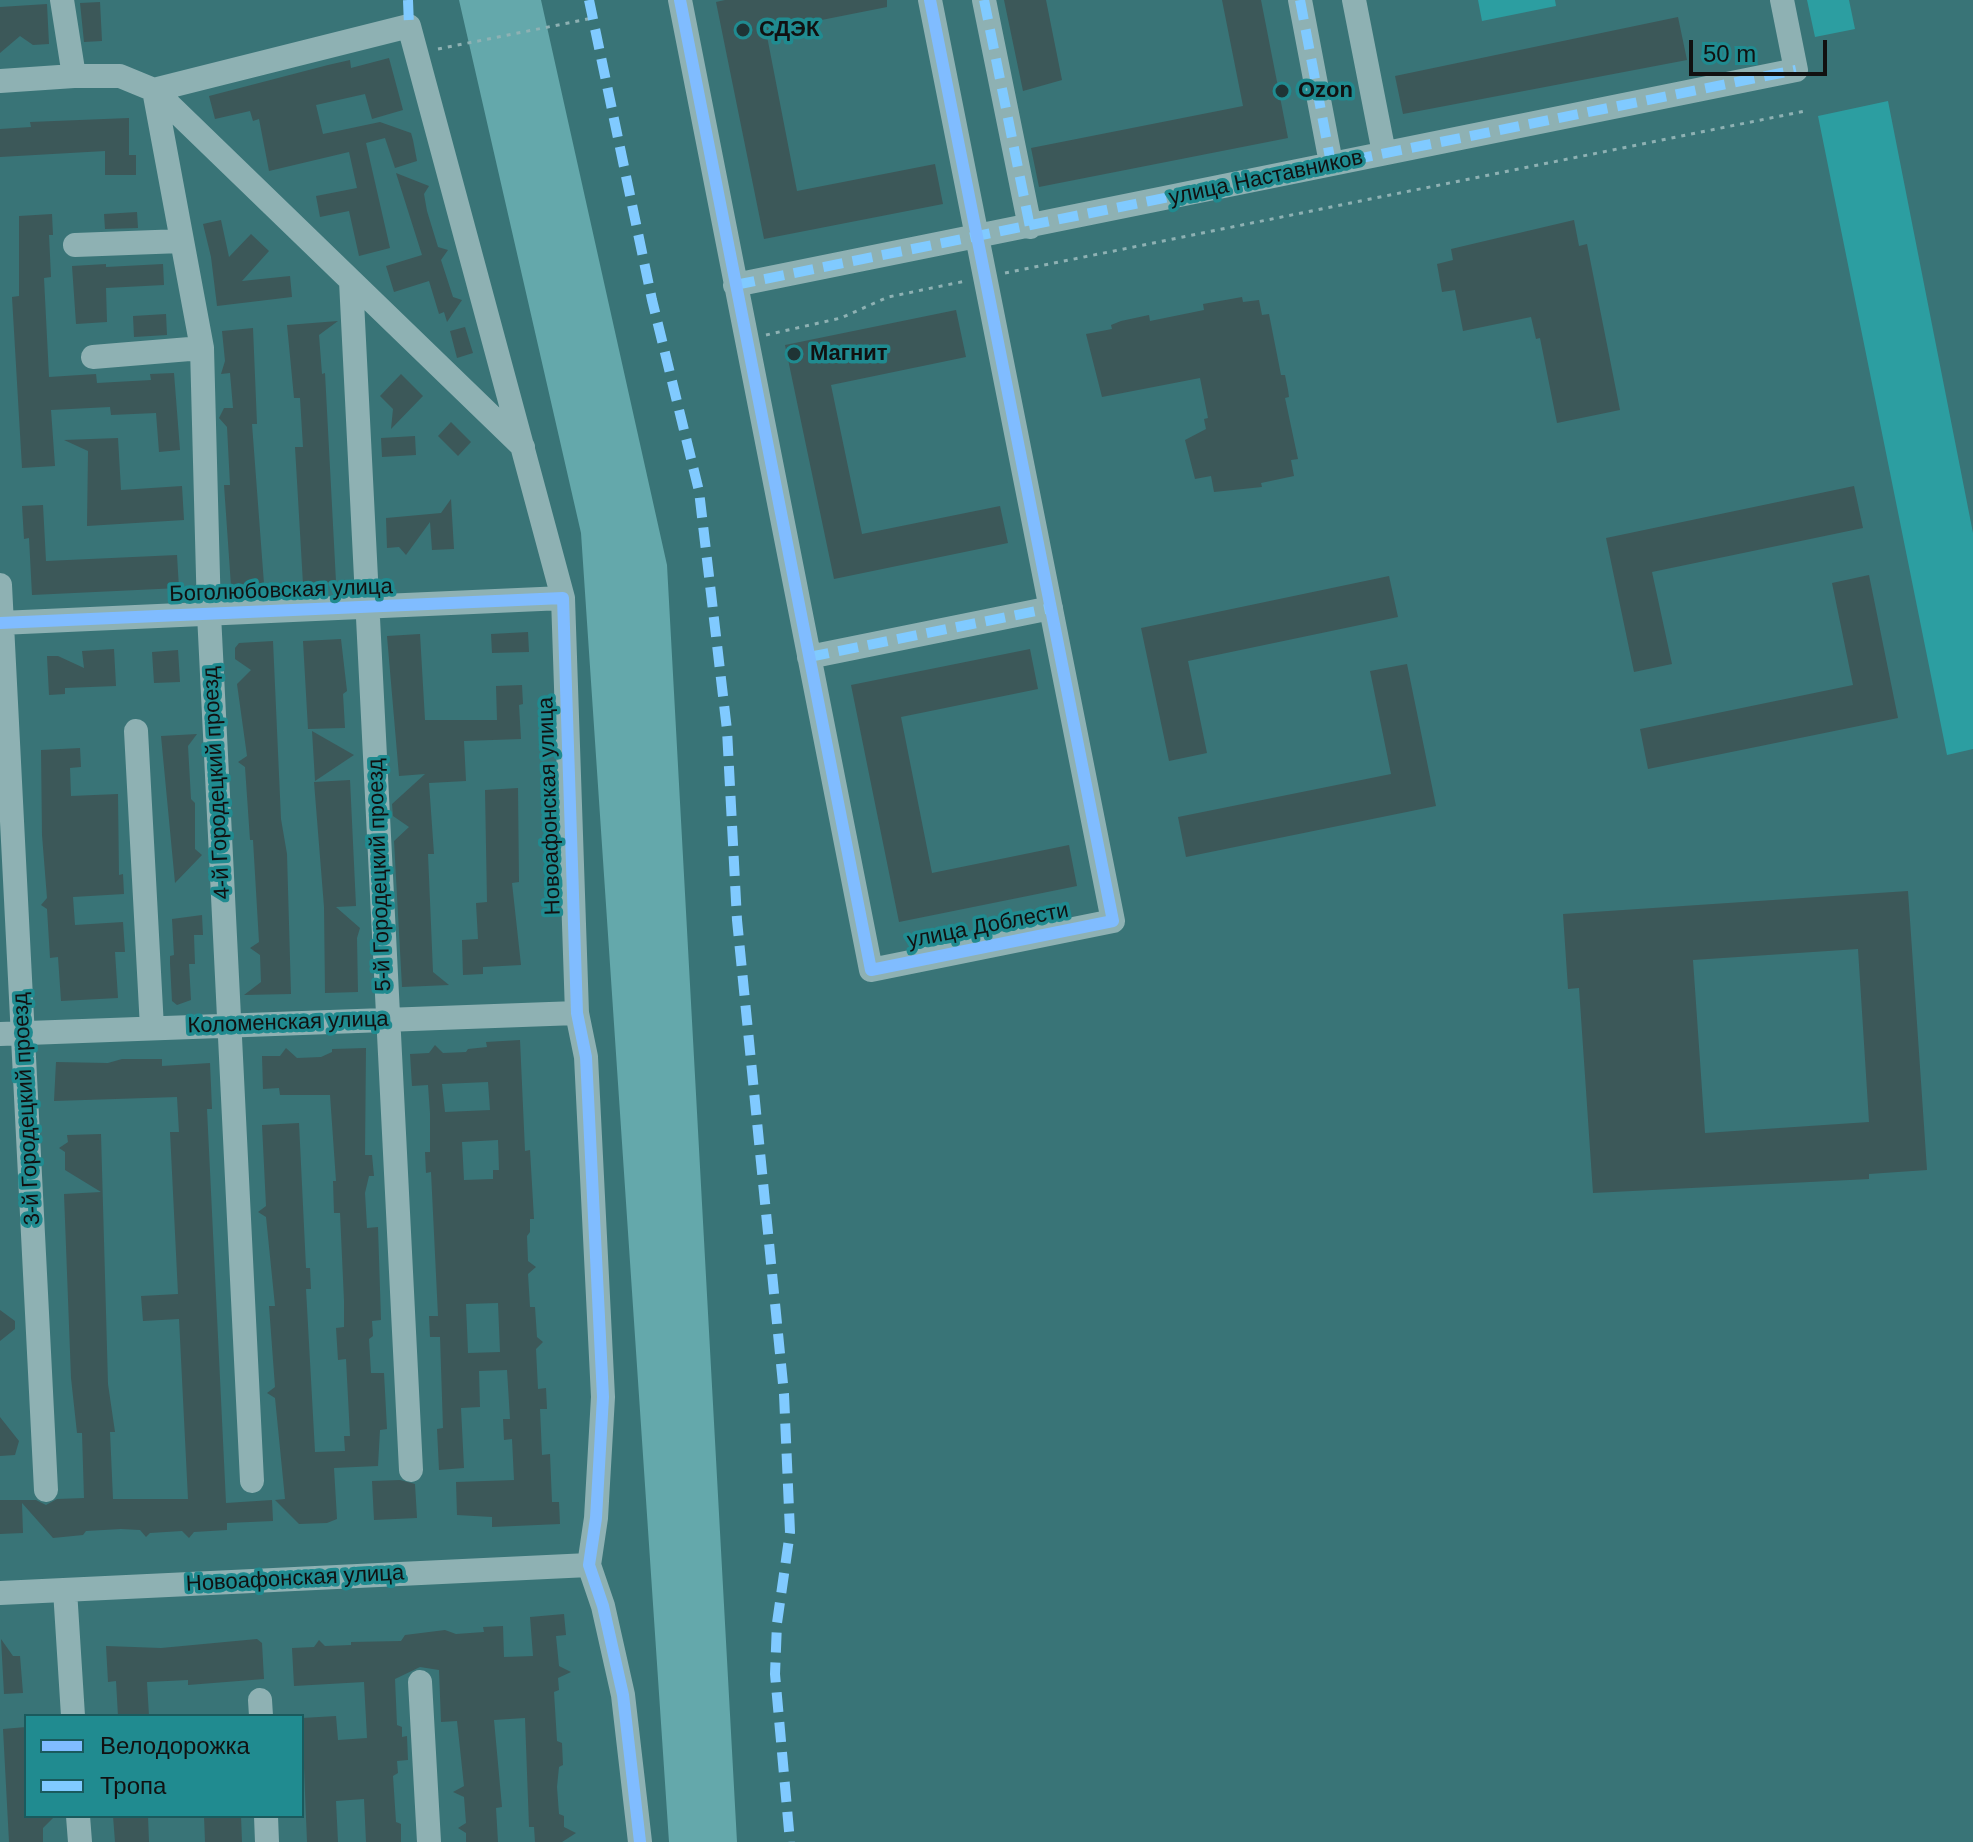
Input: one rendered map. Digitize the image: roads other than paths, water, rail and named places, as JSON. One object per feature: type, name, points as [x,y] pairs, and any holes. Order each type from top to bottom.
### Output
[{"type":"street","points":[[62,0],[74,76]]},
{"type":"street","points":[[680,0],[809,657],[1051,608],[930,0]]},
{"type":"street","points":[[984,0],[1030,227]]},
{"type":"street","points":[[1300,0],[1331,163]]},
{"type":"street","points":[[1354,0],[1384,153]]},
{"type":"street","name":"улица Наставников","points":[[735,285],[1796,70],[1782,0]]},
{"type":"street","name":"Новоафонская улица","points":[[0,1593],[589,1565],[596,1518],[603,1397],[586,1057],[577,1013],[563,598],[409,26],[154,90]]},
{"type":"street","points":[[0,81],[120,76],[154,90],[525,449]]},
{"type":"street","name":"4-й Городецкий проезд","points":[[154,90],[202,348],[209,614],[252,1481]]},
{"type":"street","points":[[75,245],[182,241]]},
{"type":"street","name":"5-й Городецкий проезд","points":[[351,281],[411,1470]]},
{"type":"street","points":[[93,357],[202,348]]},
{"type":"street","name":"3-й Городецкий проезд","points":[[0,585],[12,1034],[46,1490]]},
{"type":"street","name":"Боголюбовская улица","points":[[1,623],[563,598]]},
{"type":"street","name":"улица Доблести","points":[[809,657],[871,970],[1113,921],[1051,608]]},
{"type":"street","points":[[136,731],[152,1028]]},
{"type":"street","name":"Коломенская улица","points":[[12,1034],[577,1013]]},
{"type":"street","points":[[589,1565],[603,1606],[623,1695],[640,1842]]},
{"type":"street","points":[[65,1590],[73,1714]]},
{"type":"street","points":[[420,1682],[429,1842]]},
{"type":"street","points":[[78,1818],[80,1842]]},
{"type":"street","points":[[266,1818],[267,1842]]},
{"type":"place","name":"СДЭК","points":[[743,30]]},
{"type":"place","name":"Ozon","points":[[1282,91]]},
{"type":"place","name":"Магнит","points":[[794,354]]}]
